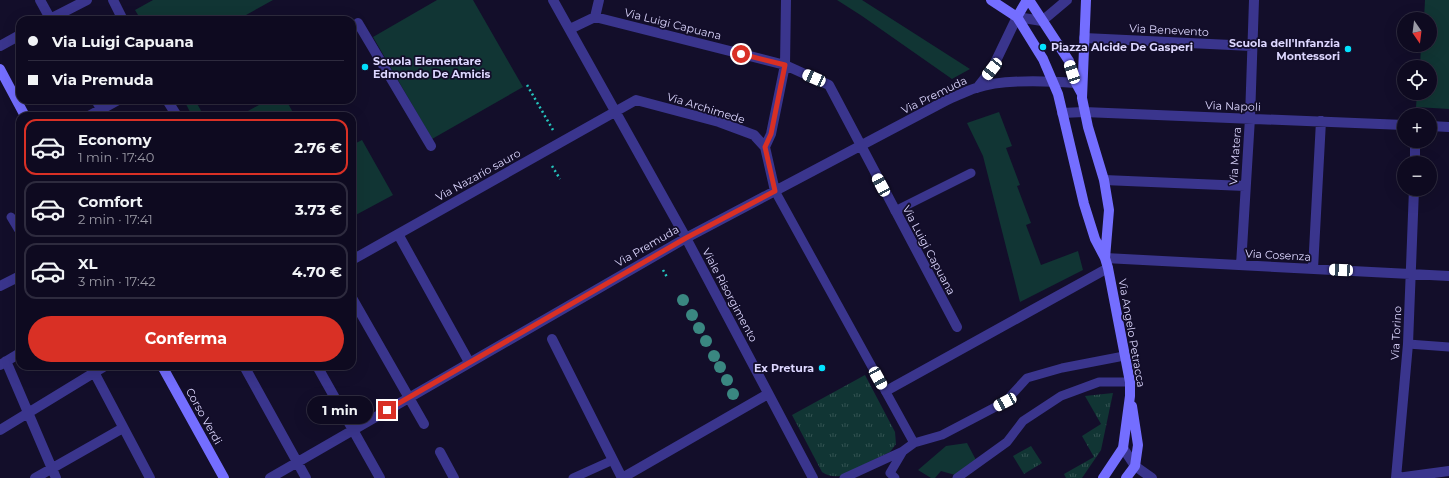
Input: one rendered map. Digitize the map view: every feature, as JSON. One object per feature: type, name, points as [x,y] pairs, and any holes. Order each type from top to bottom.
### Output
[{"type":"street","points":[[40,0],[48,16]]},
{"type":"street","points":[[57,16],[87,0]]},
{"type":"street","points":[[113,0],[121,16]]},
{"type":"street","name":"Viale Risorgimento","points":[[553,0],[686,238],[813,478]]},
{"type":"street","points":[[570,29],[595,17],[600,0]]},
{"type":"street","points":[[991,0],[1017,17],[1042,21],[1067,0]]},
{"type":"street","points":[[977,88],[992,69],[1017,17],[1028,0],[1069,61],[1076,83],[1082,94]]},
{"type":"street","points":[[1086,0],[1082,94],[1084,112],[1104,180],[1109,210],[1105,258]]},
{"type":"street","name":"Via Matera","points":[[1241,265],[1250,118],[1254,0]]},
{"type":"street","points":[[775,191],[765,147],[771,134],[785,65],[784,1]]},
{"type":"street","name":"Via Luigi Capuana","points":[[595,17],[785,65],[829,85],[957,327]]},
{"type":"street","points":[[1017,17],[1043,59],[1054,81],[1084,204],[1095,239],[1105,258]]},
{"type":"street","points":[[358,23],[431,146]]},
{"type":"street","points":[[0,46],[16,37]]},
{"type":"street","name":"Via Benevento","points":[[1084,38],[1252,46]]},
{"type":"street","points":[[0,69],[16,99]]},
{"type":"street","name":"Via Premuda","points":[[270,478],[686,238],[947,100],[977,88],[1004,83],[1054,81],[1076,83]]},
{"type":"street","name":"Via Archimede","points":[[616,111],[636,100],[719,122],[754,135],[765,147]]},
{"type":"street","points":[[104,112],[113,104]]},
{"type":"street","name":"Via Nazario sauro","points":[[356,258],[616,111]]},
{"type":"street","name":"Via Napoli","points":[[1062,113],[1084,112],[1397,125]]},
{"type":"street","points":[[1313,269],[1321,121]]},
{"type":"street","points":[[1437,126],[1449,127]]},
{"type":"street","points":[[1104,180],[1245,186]]},
{"type":"street","name":"Via Torino","points":[[1397,478],[1408,344],[1414,196]]},
{"type":"street","points":[[398,234],[470,362]]},
{"type":"street","name":"Via Cosenza","points":[[1105,258],[1449,276]]},
{"type":"street","name":"Via Angelo Petracca","points":[[1103,478],[1123,448],[1130,396],[1130,382],[1105,258]]},
{"type":"street","points":[[886,391],[1108,268]]},
{"type":"street","points":[[0,286],[16,278]]},
{"type":"street","points":[[356,305],[424,424]]},
{"type":"street","points":[[552,339],[622,478],[768,394]]},
{"type":"street","points":[[16,355],[3,363],[28,413],[56,478]]},
{"type":"street","points":[[0,430],[98,370]]},
{"type":"street","name":"Corso Verdi","points":[[165,370],[224,478]]},
{"type":"street","points":[[246,370],[306,478]]},
{"type":"street","points":[[319,370],[380,478]]},
{"type":"street","points":[[94,372],[150,478]]},
{"type":"street","points":[[1126,478],[1135,466],[1138,445],[1130,396]]},
{"type":"street","points":[[35,478],[123,428]]},
{"type":"street","points":[[1123,448],[1135,466],[1152,478]]},
{"type":"street","points":[[440,452],[454,478]]},
{"type":"street","points":[[1397,478],[1449,470]]},
{"type":"lane","points":[[895,211],[971,173]]},
{"type":"lane","points":[[775,191],[914,443]]},
{"type":"lane","points":[[11,217],[16,225]]},
{"type":"lane","points":[[1408,344],[1449,348]]},
{"type":"lane","points":[[844,478],[903,451],[914,443],[942,435],[1005,402],[1027,378],[1062,368],[1124,356]]},
{"type":"lane","points":[[957,478],[1007,442],[1023,421],[1061,396],[1099,382],[1130,382]]},
{"type":"lane","points":[[895,478],[890,472],[903,451]]},
{"type":"lane","points":[[573,478],[613,460]]},
{"type":"path","points":[[527,85],[561,142]]},
{"type":"path","points":[[552,166],[560,179]]},
{"type":"green space","points":[[153,0],[273,0],[244,16],[139,16],[135,10]]},
{"type":"green space","points":[[437,0],[473,0],[523,87],[432,139],[373,37]]},
{"type":"green space","points":[[837,0],[862,0],[970,69],[952,79]]},
{"type":"green space","points":[[1425,0],[1449,0],[1449,109],[1416,107],[1416,100],[1437,100],[1437,60],[1420,60],[1421,52],[1437,52],[1437,12],[1424,12]]},
{"type":"green space","points":[[186,104],[197,104],[202,112],[190,112]]},
{"type":"green space","points":[[261,104],[288,104],[293,112],[246,112]]},
{"type":"green space","points":[[999,112],[1012,146],[1006,148],[1020,185],[1017,186],[1031,223],[1026,225],[1041,265],[1078,251],[1083,270],[1020,302],[983,156],[967,123]]},
{"type":"green space","points":[[362,140],[393,195],[356,215],[356,143]]},
{"type":"green space","points":[[865,375],[895,432],[896,444],[890,452],[840,476],[828,475],[822,472],[792,415]]},
{"type":"green space","points":[[1113,393],[1101,450],[1082,478],[1066,478],[1064,474],[1094,457],[1082,436],[1101,424],[1085,396]]},
{"type":"green space","points":[[967,443],[976,460],[955,475],[941,471],[935,478],[931,478],[918,470],[946,446]]},
{"type":"green space","points":[[1031,446],[1042,463],[1024,474],[1013,456]]},
{"type":"place","name":"Piazza Alcide De Gasperi","points":[[1043,47]]},
{"type":"place","name":"Scuola dell'Infanzia Montessori","points":[[1348,49]]},
{"type":"place","name":"Scuola Elementare Edmondo De Amicis","points":[[365,67]]},
{"type":"place","name":"Ex Pretura","points":[[822,368]]},
{"type":"route","points":[[387,410],[686,238],[775,191],[765,147],[771,134],[785,65],[741,54]]}]
